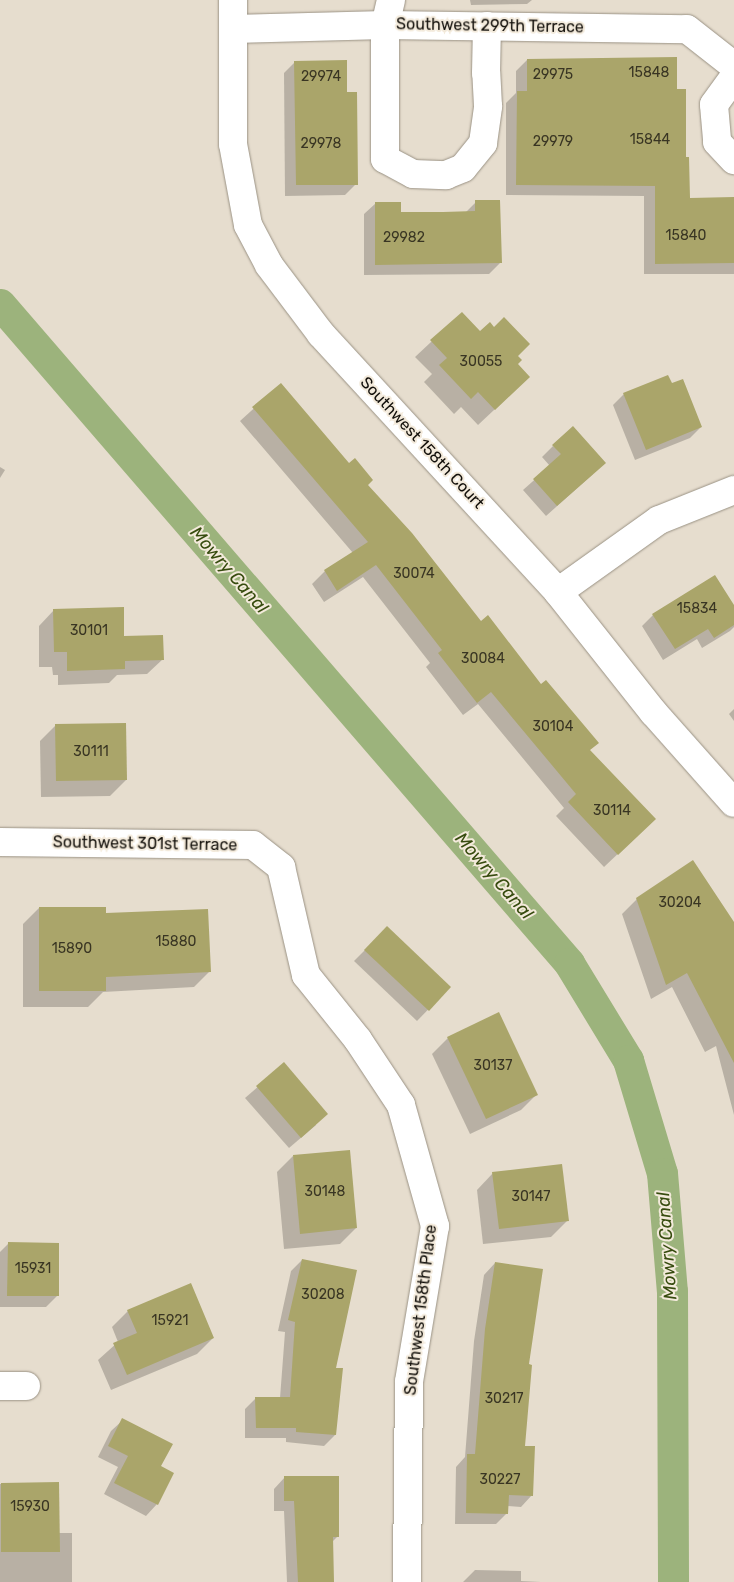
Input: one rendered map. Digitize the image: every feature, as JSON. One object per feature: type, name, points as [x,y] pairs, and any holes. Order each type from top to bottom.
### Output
[{"type":"street","name":"Southwest 158th Court","points":[[233,0],[233,144],[248,225],[269,265],[321,334],[558,592],[654,713],[734,803]]},
{"type":"street","name":"Southwest 299th Terrace","points":[[233,29],[388,12],[487,26],[687,29],[734,66]]},
{"type":"street","points":[[388,12],[385,159],[413,174],[446,175],[463,168],[484,143],[488,106],[486,73],[487,26]]},
{"type":"street","points":[[734,77],[714,105],[717,142],[734,160]]},
{"type":"street","points":[[558,592],[659,520],[734,490]]},
{"type":"street","name":"Southwest 301st Terrace","points":[[0,842],[253,845],[282,867]]},
{"type":"street","name":"Southwest 158th Place","points":[[282,867],[306,975],[358,1040],[400,1105],[435,1226],[410,1382],[406,1582]]},
{"type":"building","points":[[677,57],[677,89],[686,89],[686,157],[689,157],[690,198],[734,197],[734,263],[655,264],[655,186],[516,185],[517,91],[527,91],[527,59]]},
{"type":"building","points":[[347,60],[347,92],[357,92],[358,185],[296,185],[294,61]]},
{"type":"building","points":[[475,200],[500,200],[502,263],[375,265],[375,202],[401,202],[401,212],[443,212],[475,211]]},
{"type":"building","points":[[462,312],[480,331],[490,322],[494,327],[504,317],[530,344],[518,356],[522,360],[518,364],[530,377],[495,410],[478,392],[471,399],[439,365],[447,358],[430,340]]},
{"type":"building","points":[[668,375],[672,383],[683,379],[702,427],[646,450],[623,393]]},
{"type":"building","points":[[281,383],[349,463],[355,458],[373,480],[368,485],[412,533],[481,621],[488,615],[541,684],[546,680],[599,743],[590,750],[656,819],[618,855],[568,802],[576,794],[491,692],[477,703],[438,653],[442,650],[376,565],[337,591],[324,570],[368,542],[252,407]]},
{"type":"building","points":[[573,426],[606,463],[557,506],[533,479],[561,454],[552,445]]},
{"type":"building","points":[[715,575],[734,605],[734,625],[714,638],[708,629],[675,649],[652,614]]},
{"type":"building","points":[[124,607],[124,636],[163,635],[164,660],[125,661],[125,669],[67,671],[67,652],[54,652],[53,609]]},
{"type":"building","points":[[126,723],[127,780],[56,781],[55,724]]},
{"type":"building","points":[[693,860],[734,922],[734,1063],[687,973],[666,985],[636,898]]},
{"type":"building","points":[[39,907],[106,907],[106,913],[208,909],[211,972],[106,977],[106,991],[39,991]]},
{"type":"building","points":[[387,926],[451,987],[429,1011],[364,950]]},
{"type":"building","points":[[499,1012],[538,1095],[486,1119],[447,1037]]},
{"type":"building","points":[[284,1062],[328,1114],[301,1138],[256,1086]]},
{"type":"building","points":[[350,1150],[357,1228],[300,1234],[293,1155]]},
{"type":"building","points":[[562,1164],[569,1221],[499,1229],[492,1172]]},
{"type":"building","points":[[8,1242],[59,1243],[59,1296],[7,1296]]},
{"type":"building","points":[[302,1259],[357,1270],[336,1368],[343,1368],[336,1435],[296,1432],[296,1428],[256,1428],[255,1397],[290,1397],[295,1322],[288,1320]]},
{"type":"building","points":[[495,1262],[543,1269],[529,1364],[532,1365],[525,1446],[535,1446],[533,1496],[509,1495],[508,1514],[466,1513],[467,1454],[475,1454],[485,1329]]},
{"type":"building","points":[[191,1283],[214,1338],[127,1375],[113,1343],[137,1333],[127,1310]]},
{"type":"building","points":[[122,1418],[173,1444],[161,1466],[174,1473],[158,1505],[114,1483],[128,1456],[108,1446]]},
{"type":"building","points":[[284,1476],[339,1476],[339,1537],[333,1537],[334,1582],[298,1582],[294,1501],[284,1501]]},
{"type":"building","points":[[59,1482],[60,1552],[1,1552],[1,1483]]},
{"type":"waterway","name":"Mowry Canal","points":[[0,304],[569,963],[628,1060],[662,1173],[672,1291],[673,1582]]}]
